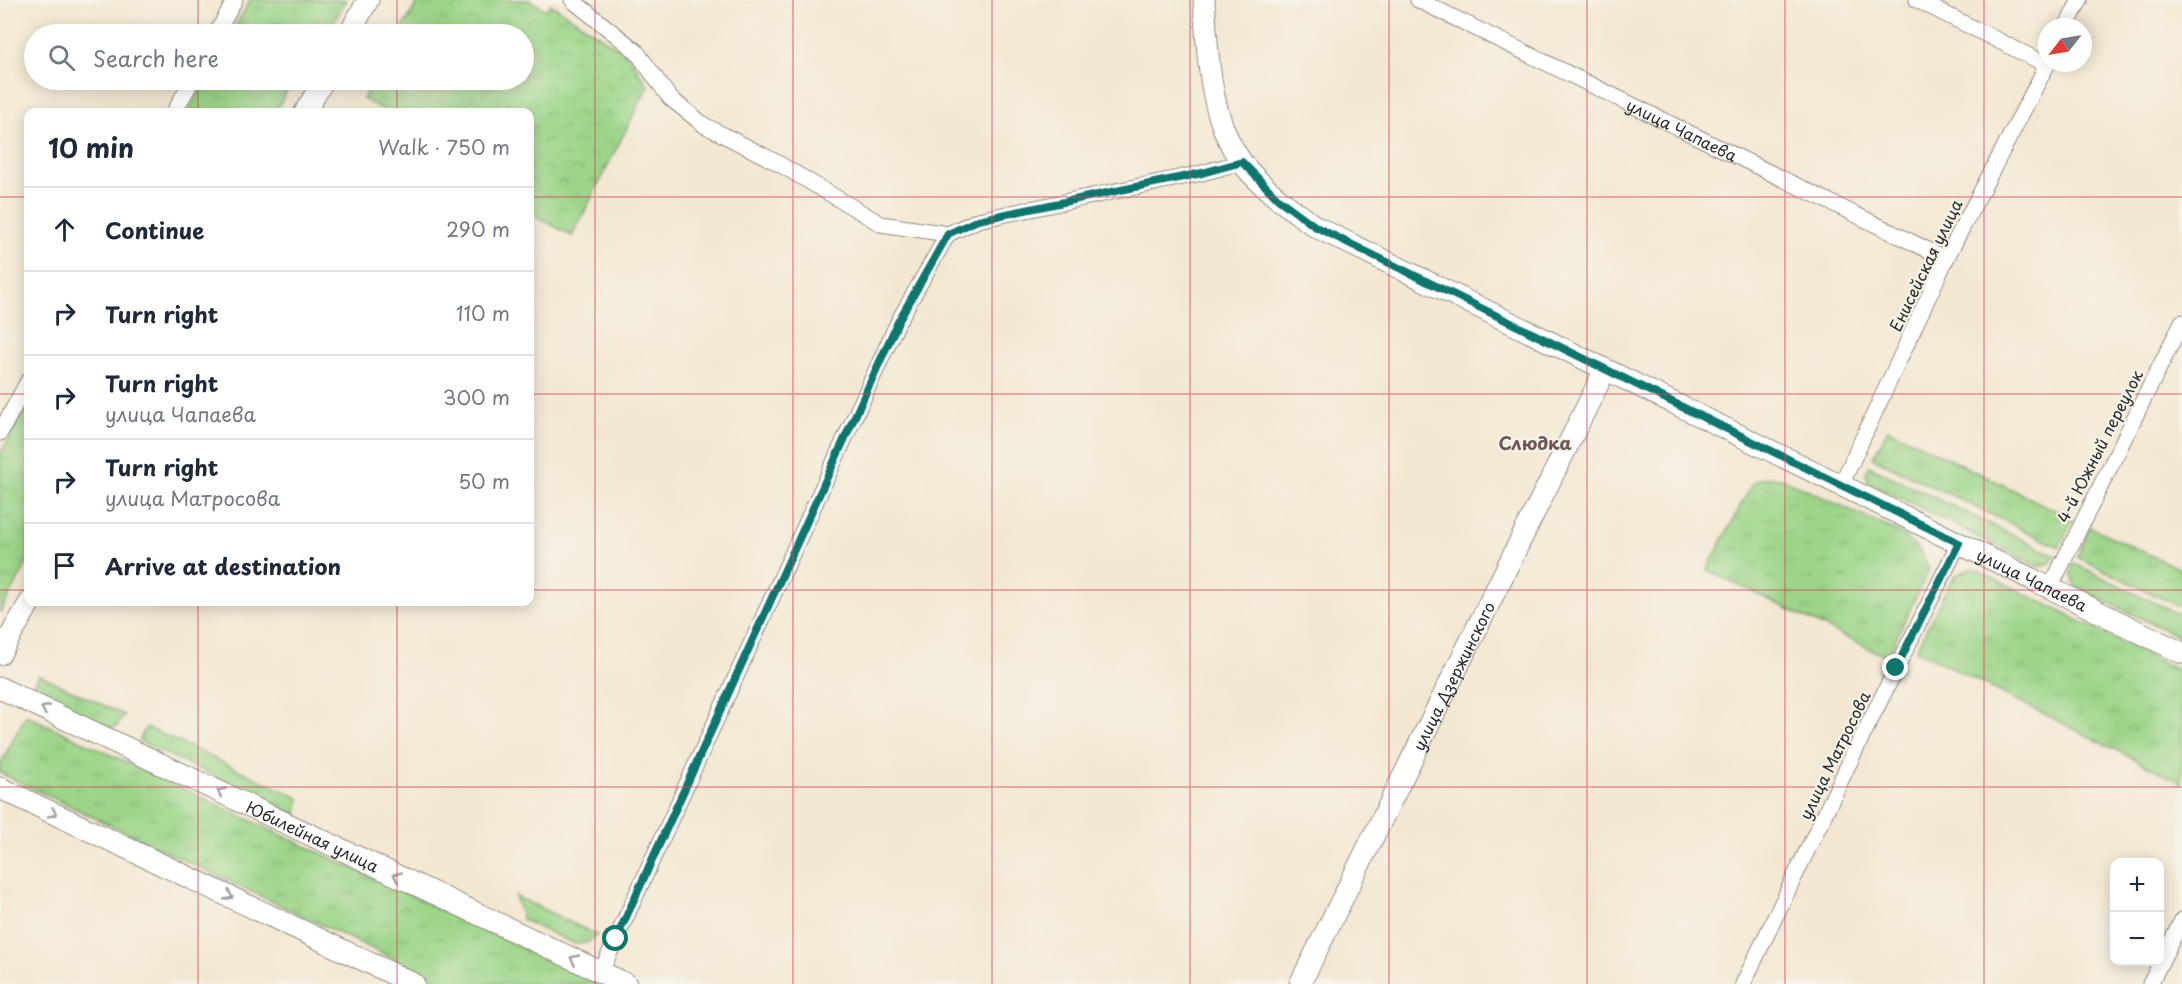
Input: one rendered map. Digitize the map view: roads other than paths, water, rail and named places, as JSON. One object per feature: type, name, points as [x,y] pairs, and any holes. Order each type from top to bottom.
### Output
[{"type":"main road","points":[[355,24],[368,0]]},
{"type":"main road","name":"улица Чапаева","points":[[1204,0],[1208,60],[1216,106],[1224,129],[1242,162],[1278,199],[1316,227],[2182,653]]},
{"type":"main road","points":[[307,108],[318,90]]},
{"type":"main road","name":"улица Дзержинского","points":[[1301,984],[1605,369]]},
{"type":"main road","points":[[0,654],[28,606]]},
{"type":"main road","name":"Юбилейная улица","points":[[0,688],[626,984]]},
{"type":"main road","points":[[0,788],[414,984]]},
{"type":"street","points":[[221,24],[234,0]]},
{"type":"street","points":[[572,0],[636,51],[670,98],[704,125],[776,162],[881,224],[948,234],[978,220],[1202,173],[1242,162]]},
{"type":"street","name":"улица Чапаева","points":[[1418,0],[1946,259]]},
{"type":"street","points":[[1917,0],[2038,60]]},
{"type":"street","points":[[2071,18],[2080,0]]},
{"type":"street","name":"Енисейская улица","points":[[1841,486],[1946,259],[2043,72]]},
{"type":"street","points":[[176,108],[186,90]]},
{"type":"street","points":[[601,972],[898,322],[948,234]]},
{"type":"street","name":"4-й Южный переулок","points":[[2050,588],[2182,322]]},
{"type":"street","points":[[0,432],[24,388]]},
{"type":"street","name":"улица Матросова","points":[[1743,984],[1853,755],[1959,543]]},
{"type":"street","points":[[2150,984],[2182,920]]},
{"type":"district","name":"Слюдка","points":[[1535,442]]}]
